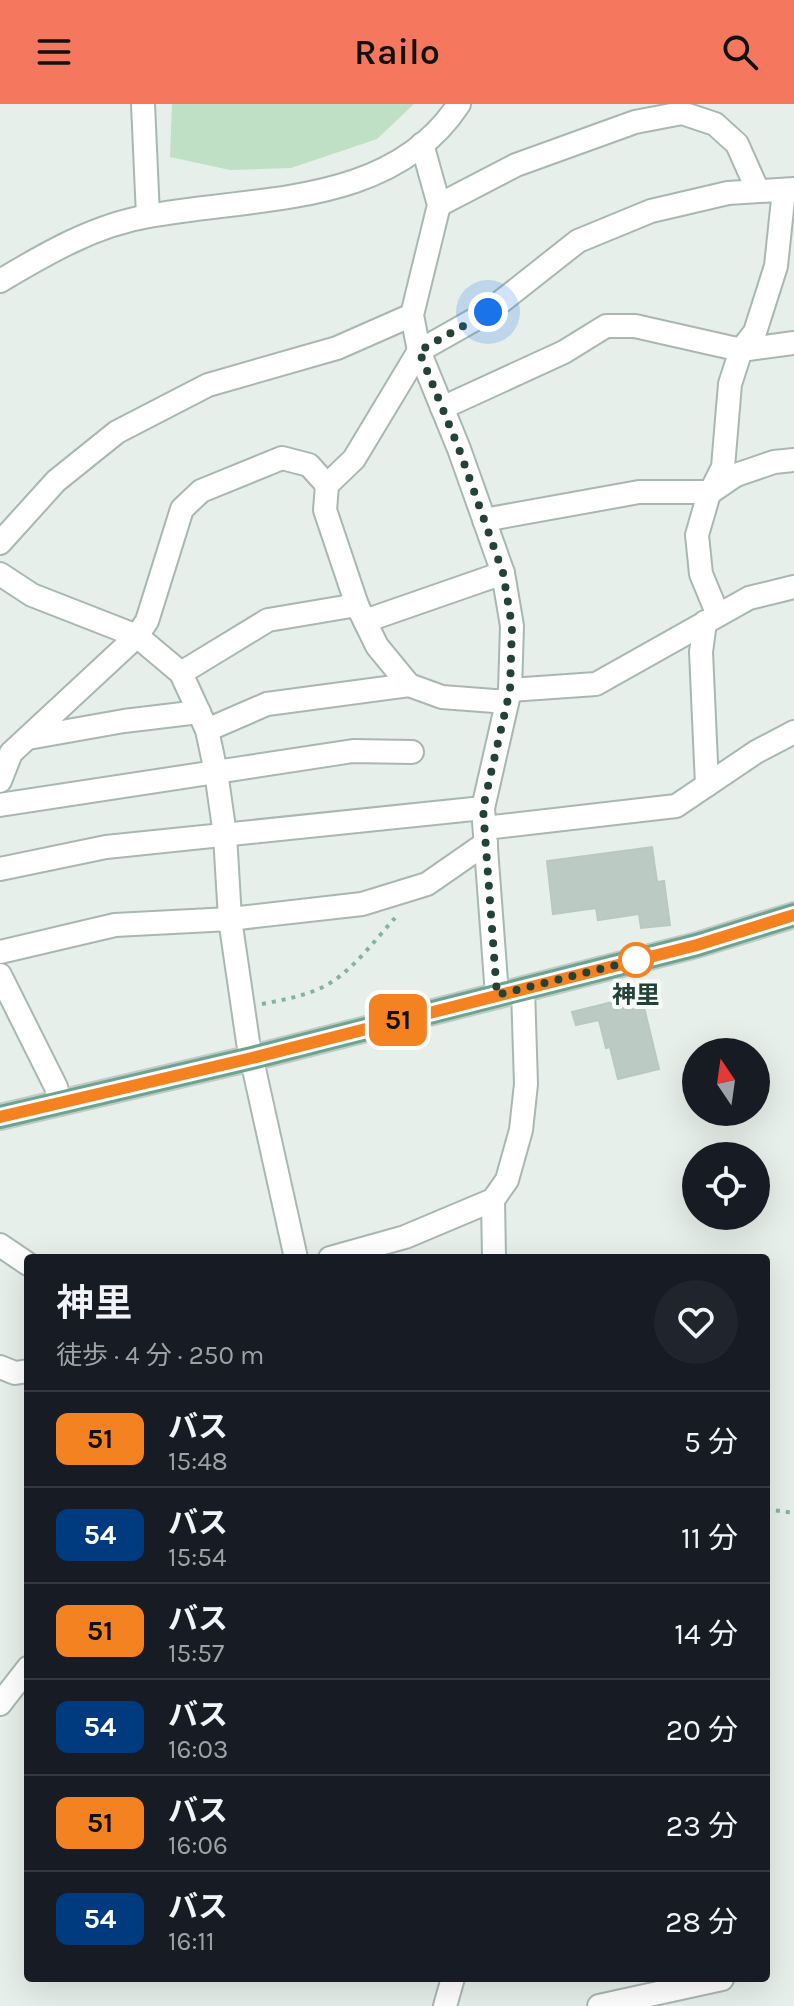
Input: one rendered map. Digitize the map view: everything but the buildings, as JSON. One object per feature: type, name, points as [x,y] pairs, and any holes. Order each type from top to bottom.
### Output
[{"type":"main road","points":[[0,1117],[252,1058],[697,945],[794,915]]},
{"type":"street","points":[[143,104],[148,216]]},
{"type":"street","points":[[0,281],[87,232],[148,216],[325,192],[377,175],[422,144],[459,104]]},
{"type":"street","points":[[439,205],[516,165],[635,122],[682,109],[715,124],[737,144],[758,191]]},
{"type":"street","points":[[422,144],[439,205],[412,315],[419,351],[503,573],[512,626],[508,696],[485,826],[497,995]]},
{"type":"street","points":[[409,685],[377,646],[361,613],[325,510],[327,485],[354,459],[419,351],[488,312],[578,241],[651,211],[728,193],[789,189],[785,265],[755,332],[741,350],[730,384],[723,467],[697,535],[701,574],[711,619],[701,652],[707,785]]},
{"type":"street","points":[[0,543],[56,481],[117,432],[208,385],[337,348],[412,315]]},
{"type":"street","points":[[442,408],[564,352],[606,326],[635,326],[741,350],[794,343]]},
{"type":"street","points":[[0,781],[13,748],[137,636],[147,621],[182,509],[201,491],[282,458],[309,465],[327,485]]},
{"type":"street","points":[[484,520],[639,492],[711,492],[736,475],[774,462],[794,460]]},
{"type":"street","points":[[181,673],[268,620],[361,613],[503,573]]},
{"type":"street","points":[[0,574],[32,595],[137,636],[181,673],[203,721],[216,772],[225,835],[230,919],[252,1058],[295,1254]]},
{"type":"street","points":[[13,748],[124,721],[203,721],[267,704],[409,685],[442,697],[508,696],[596,684],[749,598],[794,587]]},
{"type":"street","points":[[0,869],[106,847],[225,835],[485,826],[676,806],[756,752],[794,732]]},
{"type":"street","points":[[0,805],[353,751],[412,752]]},
{"type":"street","points":[[0,952],[115,925],[230,919],[362,904],[427,884],[485,826]]},
{"type":"street","points":[[0,975],[56,1087],[60,1104]]},
{"type":"street","points":[[344,1254],[405,1237],[493,1200],[507,1180],[521,1130],[526,1084],[523,989]]},
{"type":"street","points":[[493,1200],[494,1254]]},
{"type":"street","points":[[0,1245],[24,1261]]},
{"type":"street","points":[[0,1367],[15,1373],[24,1372]]},
{"type":"street","points":[[0,1704],[24,1673]]},
{"type":"street","points":[[445,2006],[452,1982]]},
{"type":"street","points":[[599,2006],[708,1982]]},
{"type":"path","points":[[244,1008],[295,997],[325,986],[349,968],[398,915]]},
{"type":"path","points":[[770,1510],[794,1513]]},
{"type":"green space","points":[[172,104],[414,104],[377,139],[291,168],[230,170],[170,157]]},
{"type":"bus line","name":"51","points":[[0,1117],[252,1058],[553,982],[697,945],[794,915]]},
{"type":"place","name":"神里","points":[[636,960]]},
{"type":"route","points":[[488,312],[419,351],[459,449],[503,573],[512,626],[510,690],[483,808],[497,995],[640,959],[636,960]]}]
